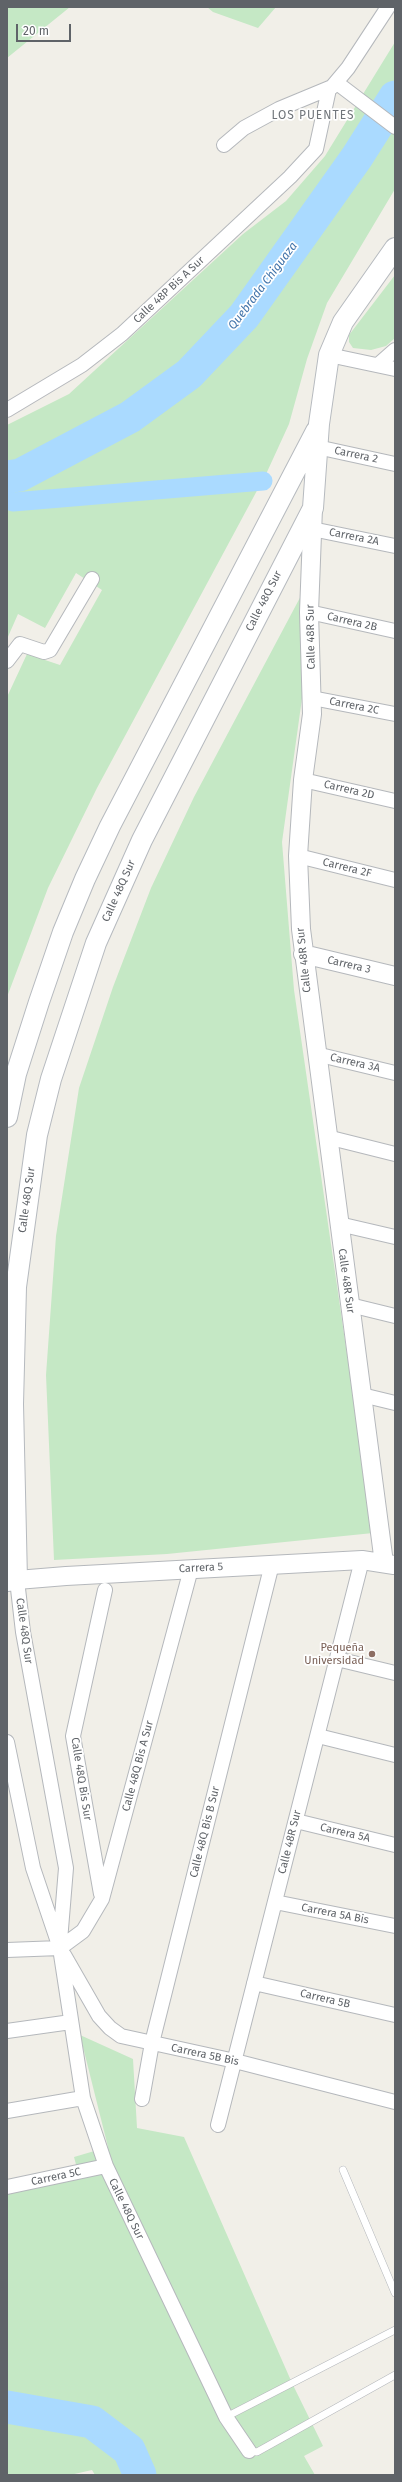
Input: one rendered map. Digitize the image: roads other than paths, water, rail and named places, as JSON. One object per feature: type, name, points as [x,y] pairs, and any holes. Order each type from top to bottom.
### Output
[{"type":"main road","name":"Calle 48R Sur","points":[[313,508],[319,424],[329,355],[343,322],[395,248]]},
{"type":"main road","points":[[7,1117],[16,1074],[39,1002],[63,932],[85,879],[110,826],[319,424]]},
{"type":"main road","name":"Calle 48Q Sur","points":[[12,1581],[13,1404],[16,1288],[37,1136],[51,1079],[96,943],[142,840],[313,508]]},
{"type":"street","points":[[224,145],[244,128],[280,109],[333,86],[388,7]]},
{"type":"street","points":[[333,86],[367,106],[395,126]]},
{"type":"street","name":"Calle 48P Bis A Sur","points":[[7,410],[82,365],[122,334],[290,177],[316,149],[333,86]]},
{"type":"street","points":[[378,365],[395,350]]},
{"type":"street","points":[[329,355],[395,369]]},
{"type":"street","name":"Carrera 2","points":[[317,447],[395,464]]},
{"type":"street","name":"Calle 48R Sur","points":[[313,508],[309,612],[312,698],[303,780],[298,856],[303,954],[362,1395],[390,1564]]},
{"type":"street","name":"Carrera 2A","points":[[312,529],[395,546]]},
{"type":"street","points":[[7,661],[20,644],[44,652],[50,650],[92,580]]},
{"type":"street","name":"Carrera 2B","points":[[309,612],[395,631]]},
{"type":"street","name":"Carrera 2C","points":[[312,698],[395,714]]},
{"type":"street","name":"Carrera 2D","points":[[303,780],[395,801]]},
{"type":"street","name":"Carrera 2F","points":[[298,856],[395,880]]},
{"type":"street","name":"Carrera 3","points":[[303,954],[395,976]]},
{"type":"street","name":"Carrera 3A","points":[[316,1054],[395,1073]]},
{"type":"street","points":[[327,1137],[395,1154]]},
{"type":"street","points":[[339,1224],[395,1237]]},
{"type":"street","points":[[350,1305],[395,1316]]},
{"type":"street","points":[[362,1395],[395,1403]]},
{"type":"street","name":"Calle 48R Sur","points":[[218,2125],[362,1560]]},
{"type":"street","name":"Carrera 5","points":[[12,1581],[272,1564],[362,1560],[390,1564]]},
{"type":"street","name":"Calle 48Q Bis B Sur","points":[[142,2099],[152,2043],[272,1564]]},
{"type":"street","name":"Calle 48Q Bis A Sur","points":[[60,1948],[82,1930],[102,1899],[191,1569]]},
{"type":"street","name":"Calle 48Q Sur","points":[[12,1581],[66,1868],[60,1948]]},
{"type":"street","name":"Calle 48Q Bis Sur","points":[[102,1899],[73,1736],[105,1590]]},
{"type":"street","points":[[337,1658],[395,1673]]},
{"type":"street","points":[[318,1736],[395,1754]]},
{"type":"street","name":"Calle 48Q Sur","points":[[7,1742],[10,1766],[33,1868],[60,1948],[83,2098],[106,2166],[226,2417],[249,2451]]},
{"type":"street","name":"Carrera 5A","points":[[296,1821],[395,1845]]},
{"type":"street","name":"Carrera 5A Bis","points":[[275,1902],[395,1926]]},
{"type":"street","points":[[7,1950],[60,1948]]},
{"type":"street","name":"Carrera 5B Bis","points":[[60,1948],[91,2003],[110,2028],[121,2036],[235,2061],[395,2102]]},
{"type":"street","name":"Carrera 5B","points":[[254,1984],[395,2015]]},
{"type":"street","points":[[7,2031],[71,2022]]},
{"type":"street","points":[[7,2111],[83,2098]]},
{"type":"street","name":"Carrera 5C","points":[[7,2187],[106,2166]]},
{"type":"lane","points":[[344,2170],[395,2293]]},
{"type":"lane","points":[[226,2417],[395,2330]]},
{"type":"lane","points":[[249,2451],[257,2452],[395,2374]]},
{"type":"waterway","name":"Quebrada Chiguaza","points":[[7,477],[20,475],[130,417],[189,374],[244,316],[357,157],[395,97]]},
{"type":"waterway","points":[[7,499],[13,502],[263,481]]},
{"type":"waterway","name":"Quebrada Chiguaza","points":[[7,2407],[92,2422],[129,2450],[140,2475]]},
{"type":"place","name":"Pequeña Universidad","points":[[372,1654]]},
{"type":"district","name":"LOS PUENTES","points":[[313,116]]}]
